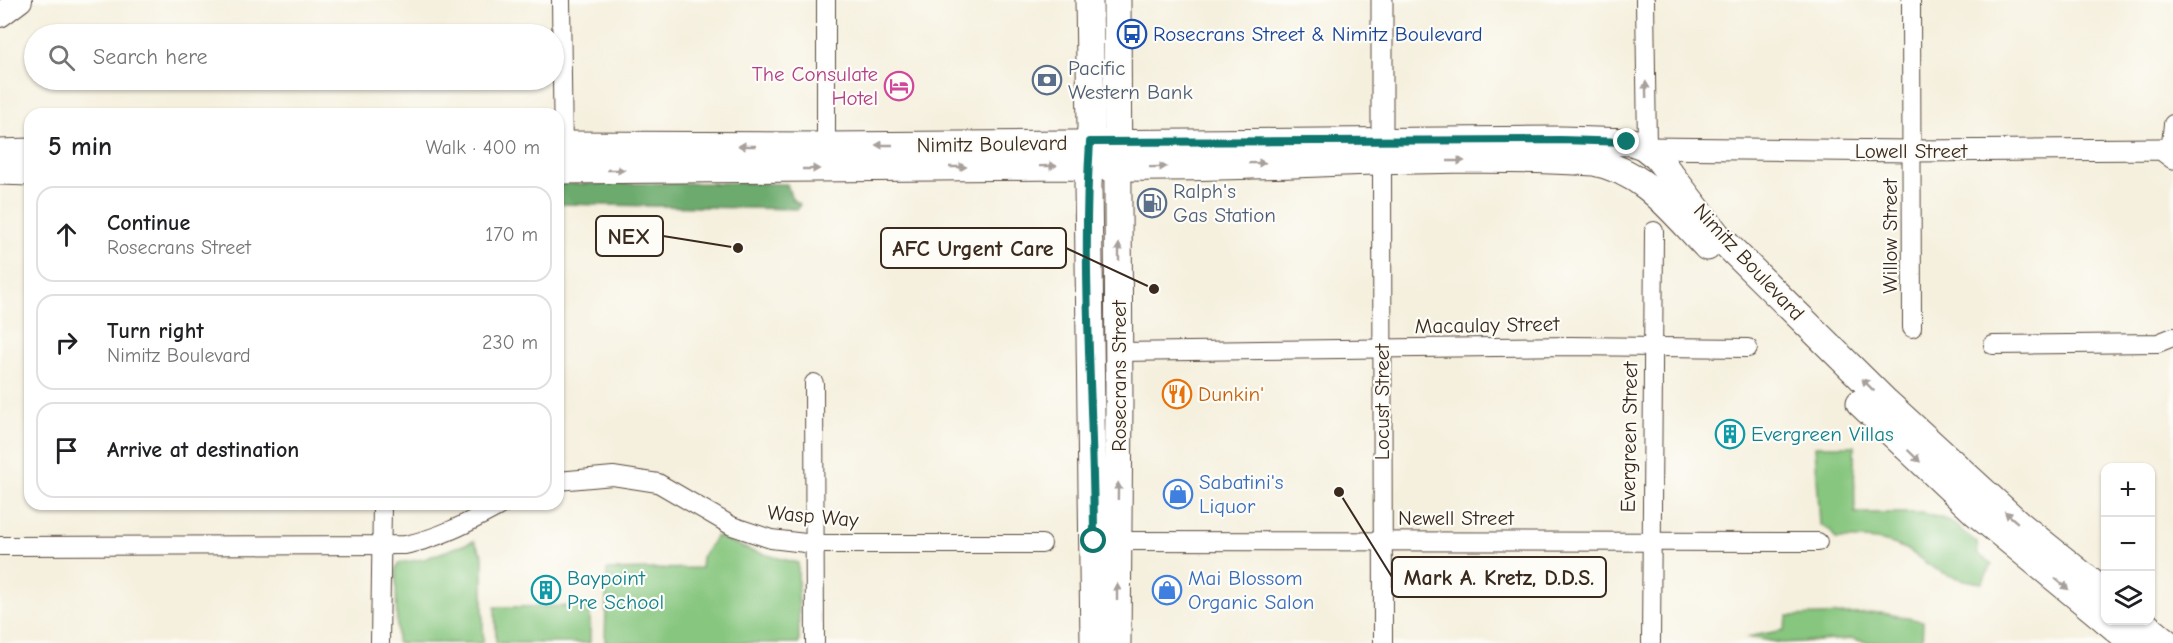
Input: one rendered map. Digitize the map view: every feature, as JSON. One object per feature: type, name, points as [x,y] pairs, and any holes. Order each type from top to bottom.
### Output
[{"type":"main road","points":[[0,15],[20,0]]},
{"type":"main road","name":"Rosecrans Street","points":[[1089,0],[1089,338],[1105,541],[1117,643]]},
{"type":"main road","name":"Rosecrans Street","points":[[1094,643],[1105,541],[1119,352],[1117,0]]},
{"type":"main road","name":"Nimitz Boulevard","points":[[564,158],[1382,152],[1594,141],[1632,142],[1647,148],[1668,168],[1718,235],[1886,402],[2019,524],[2101,590]]},
{"type":"main road","name":"Nimitz Boulevard","points":[[564,158],[826,146],[1090,154]]},
{"type":"main road","points":[[1579,161],[1647,148]]},
{"type":"main road","name":"Nimitz Boulevard","points":[[1382,152],[1579,161],[1621,169],[1653,189],[1780,322],[1917,459],[1975,512],[2101,616]]},
{"type":"main road","points":[[8,168],[24,156]]},
{"type":"main road","name":"Nimitz Boulevard","points":[[2112,625],[2133,643]]},
{"type":"main road","points":[[2144,625],[2168,643]]},
{"type":"street","points":[[561,0],[561,24]]},
{"type":"street","points":[[826,0],[826,146]]},
{"type":"street","name":"Locust Street","points":[[1382,0],[1383,643]]},
{"type":"street","points":[[1645,0],[1647,148]]},
{"type":"street","name":"Willow Street","points":[[1911,0],[1912,327]]},
{"type":"street","points":[[560,90],[560,108]]},
{"type":"street","points":[[2172,155],[2173,124]]},
{"type":"street","name":"Lowell Street","points":[[1647,148],[1912,152],[2161,149],[2172,155]]},
{"type":"street","name":"Evergreen Street","points":[[1652,643],[1650,540],[1654,231]]},
{"type":"street","points":[[1993,345],[2158,343],[2173,337]]},
{"type":"street","name":"Macaulay Street","points":[[1119,352],[1748,348]]},
{"type":"street","points":[[814,383],[815,643]]},
{"type":"street","name":"Wasp Way","points":[[564,480],[613,476],[658,483],[732,526],[771,539],[814,544],[1041,543]]},
{"type":"street","points":[[380,643],[382,510]]},
{"type":"street","points":[[0,546],[382,545],[428,540],[463,526],[492,510]]},
{"type":"street","name":"Newell Street","points":[[1105,541],[1818,542]]},
{"type":"green space","points":[[564,184],[787,184],[792,199],[800,204],[798,209],[564,204]]},
{"type":"green space","points":[[1815,446],[1854,446],[1855,513],[1923,513],[1950,521],[1977,543],[1978,554],[1992,564],[1982,583],[1941,572],[1897,545],[1863,539],[1836,539],[1830,530],[1820,525]]},
{"type":"green space","points":[[716,536],[752,551],[798,563],[799,643],[605,643],[607,570],[701,568],[702,557]]},
{"type":"green space","points":[[474,541],[483,556],[483,643],[397,643],[396,568],[399,563],[424,559]]},
{"type":"green space","points":[[590,606],[590,643],[496,643],[495,607]]},
{"type":"green space","points":[[1882,613],[1923,621],[1922,643],[1871,643],[1852,639],[1782,643],[1747,637],[1784,630],[1788,616]]},
{"type":"place","name":"Rosecrans Street & Nimitz Boulevard","points":[[1132,34]]},
{"type":"place","name":"Pacific Western Bank","points":[[1047,80]]},
{"type":"place","name":"The Consulate Hotel","points":[[899,86]]},
{"type":"place","name":"Ralph's Gas Station","points":[[1152,203]]},
{"type":"place","name":"NEX","points":[[738,248]]},
{"type":"place","name":"AFC Urgent Care","points":[[1154,289]]},
{"type":"place","name":"Dunkin'","points":[[1177,394]]},
{"type":"place","name":"Evergreen Villas","points":[[1730,434]]},
{"type":"place","name":"Mark A. Kretz, D.D.S.","points":[[1339,492]]},
{"type":"place","name":"Sabatini's Liquor","points":[[1178,494]]},
{"type":"place","name":"Baypoint Pre School","points":[[546,590]]},
{"type":"place","name":"Mai Blossom Organic Salon","points":[[1167,590]]},
{"type":"route","points":[[1094,541],[1089,350],[1090,142],[1561,140],[1627,142]]}]
